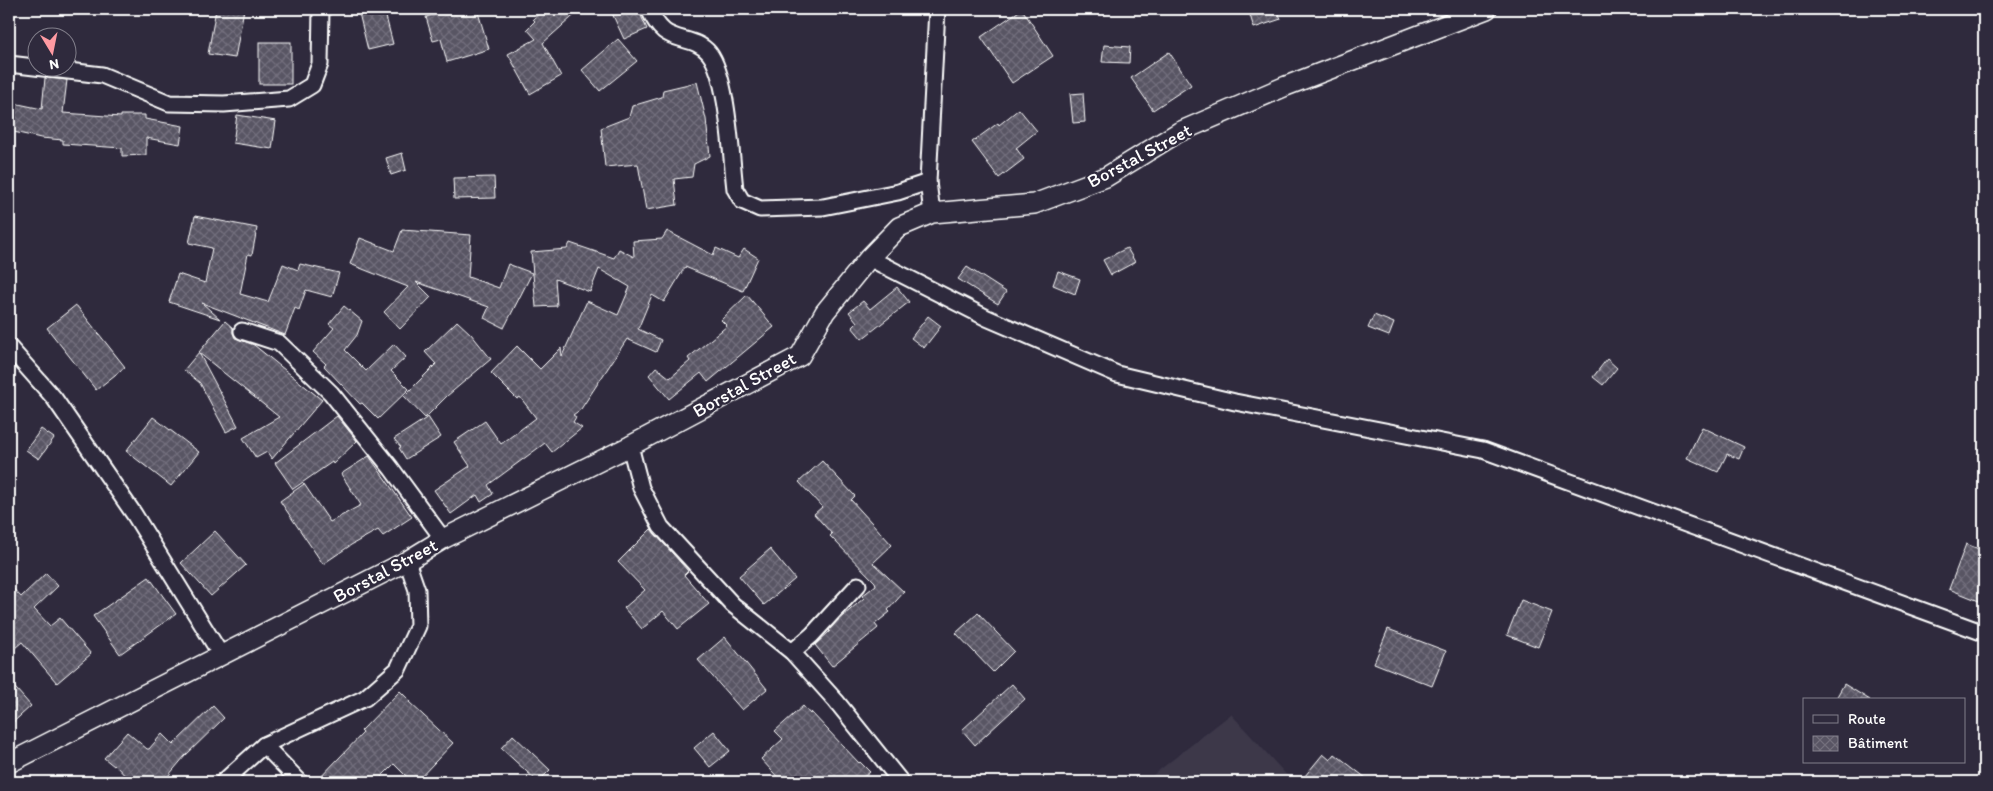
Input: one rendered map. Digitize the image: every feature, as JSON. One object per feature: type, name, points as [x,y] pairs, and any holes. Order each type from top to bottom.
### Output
[{"type":"street","points":[[9,64],[102,75],[169,103],[224,104],[289,99],[312,86],[320,64],[321,9]]},
{"type":"street","points":[[649,9],[664,32],[694,42],[708,52],[719,72],[735,189],[742,201],[760,209],[823,207],[898,192],[928,182]]},
{"type":"street","points":[[932,213],[928,182],[937,9]]},
{"type":"street","name":"Borstal Street","points":[[9,762],[407,561],[443,539],[630,446],[800,356],[825,312],[868,258],[899,227],[932,213],[1034,204],[1106,177],[1179,132],[1286,86],[1487,9]]},
{"type":"street","points":[[868,258],[987,318],[1117,374],[1236,402],[1483,450],[1984,633]]},
{"type":"street","points":[[242,331],[279,343],[331,393],[391,468],[443,539]]},
{"type":"street","points":[[9,347],[54,398],[134,514],[221,655]]},
{"type":"street","points":[[630,446],[641,488],[661,527],[733,605],[792,652],[836,700],[901,782]]},
{"type":"street","points":[[223,782],[264,746],[365,698],[398,669],[418,626],[417,590],[407,561]]},
{"type":"street","points":[[792,652],[812,634],[858,585]]},
{"type":"street","points":[[264,746],[300,782]]},
{"type":"shaded area","points":[[1231,714],[1293,782],[1144,782]]},
{"type":"building","points":[[216,9],[244,9],[235,58],[208,54]]},
{"type":"building","points":[[374,9],[384,9],[393,44],[368,50],[359,13]]},
{"type":"building","points":[[439,9],[477,9],[489,49],[447,62],[441,39],[433,41],[426,17],[440,13]]},
{"type":"building","points":[[544,9],[581,9],[543,43],[561,76],[530,94],[508,54],[536,39],[527,29],[535,21],[533,19]]},
{"type":"building","points":[[610,9],[638,9],[647,29],[624,39]]},
{"type":"building","points":[[1022,9],[1053,56],[1012,83],[981,37]]},
{"type":"building","points":[[1248,9],[1277,9],[1281,19],[1254,28]]},
{"type":"building","points":[[618,39],[637,61],[600,91],[582,70]]},
{"type":"building","points":[[259,42],[291,42],[291,84],[259,84]]},
{"type":"building","points":[[1104,45],[1130,47],[1129,63],[1102,62]]},
{"type":"building","points":[[1169,52],[1191,85],[1153,110],[1131,78]]},
{"type":"building","points":[[45,78],[67,80],[63,113],[121,117],[121,115],[145,115],[145,119],[183,126],[180,144],[146,138],[146,155],[122,156],[122,148],[63,144],[63,140],[41,138],[9,131],[9,102],[42,109]]},
{"type":"building","points":[[697,82],[706,119],[710,156],[694,164],[692,177],[674,179],[677,205],[646,210],[638,164],[605,167],[601,128],[629,117],[632,106],[662,97],[663,90]]},
{"type":"building","points":[[1083,93],[1085,122],[1073,123],[1070,94]]},
{"type":"building","points":[[1019,109],[1037,131],[1016,148],[1024,159],[999,178],[972,142],[998,123],[999,125]]},
{"type":"building","points":[[237,115],[276,121],[272,149],[233,143]]},
{"type":"building","points":[[402,153],[406,170],[391,175],[386,158]]},
{"type":"building","points":[[494,177],[495,198],[454,199],[453,178]]},
{"type":"building","points":[[195,216],[257,228],[252,255],[248,254],[240,294],[268,302],[283,264],[298,270],[300,264],[339,273],[332,297],[306,290],[299,310],[295,308],[285,335],[202,303],[220,319],[169,302],[178,274],[205,283],[212,248],[189,243]]},
{"type":"building","points":[[402,230],[471,235],[468,277],[499,288],[508,264],[532,273],[504,328],[484,318],[489,307],[416,282],[431,297],[400,329],[384,312],[408,287],[350,264],[360,238],[394,251]]},
{"type":"building","points":[[667,231],[713,255],[716,248],[738,258],[744,249],[758,258],[743,291],[685,267],[664,302],[652,295],[638,329],[661,340],[656,352],[627,339],[581,409],[573,415],[576,417],[573,422],[582,428],[552,452],[545,443],[488,485],[493,494],[481,502],[477,495],[451,514],[434,490],[470,466],[454,442],[485,421],[501,444],[536,418],[520,397],[517,399],[491,373],[517,346],[540,369],[561,348],[562,356],[587,301],[618,315],[630,287],[599,269],[590,292],[555,279],[557,306],[536,307],[531,252],[567,249],[570,243],[614,258],[619,249],[634,257],[633,241],[662,239]]},
{"type":"building","points":[[1127,248],[1135,262],[1111,275],[1103,260]]},
{"type":"building","points":[[967,267],[1006,292],[998,304],[958,279]]},
{"type":"building","points":[[1058,271],[1080,279],[1075,294],[1053,285]]},
{"type":"building","points":[[897,287],[909,302],[862,339],[852,327],[857,322],[849,312],[863,301],[870,309]]},
{"type":"building","points":[[747,295],[774,327],[708,382],[701,373],[669,399],[649,375],[656,367],[670,378],[690,361],[688,358],[727,326],[721,320]]},
{"type":"building","points":[[76,305],[125,367],[96,390],[47,328]]},
{"type":"building","points":[[344,306],[362,321],[357,335],[345,350],[366,371],[394,344],[406,357],[391,371],[409,389],[378,419],[362,403],[360,404],[324,366],[326,364],[313,352],[334,328],[329,324]]},
{"type":"building","points":[[1374,315],[1394,323],[1389,336],[1368,328]]},
{"type":"building","points":[[928,316],[941,326],[924,348],[911,338]]},
{"type":"building","points":[[225,321],[233,328],[235,338],[254,345],[322,400],[272,459],[267,452],[256,458],[243,438],[279,417],[199,353],[238,426],[226,432],[200,383],[184,370]]},
{"type":"building","points":[[457,321],[471,334],[491,359],[447,396],[425,418],[404,396],[436,364],[425,352]]},
{"type":"building","points":[[1607,359],[1617,368],[1603,385],[1593,377]]},
{"type":"building","points":[[337,416],[357,441],[333,464],[332,462],[293,489],[275,463]]},
{"type":"building","points":[[153,417],[199,452],[171,486],[126,451]]},
{"type":"building","points":[[428,417],[441,437],[406,459],[399,448],[401,447],[394,439]]},
{"type":"building","points":[[1702,427],[1744,447],[1739,459],[1727,454],[1718,472],[1687,458]]},
{"type":"building","points":[[41,429],[54,438],[39,459],[26,450]]},
{"type":"building","points":[[369,456],[412,517],[383,536],[378,530],[323,564],[280,501],[304,484],[330,522],[361,505],[341,474]]},
{"type":"building","points":[[822,461],[855,496],[851,500],[892,545],[873,563],[904,592],[888,610],[890,612],[875,624],[878,628],[832,666],[815,645],[830,631],[837,621],[864,598],[862,596],[876,585],[830,536],[832,534],[814,514],[822,507],[799,482]]},
{"type":"building","points":[[651,529],[688,571],[684,575],[709,604],[678,629],[663,611],[642,629],[624,608],[645,590],[618,562]]},
{"type":"building","points":[[215,531],[246,565],[211,596],[181,563]]},
{"type":"building","points":[[1966,544],[1984,551],[1984,603],[1949,589]]},
{"type":"building","points":[[770,549],[795,579],[764,605],[739,576]]},
{"type":"building","points":[[46,573],[58,586],[34,609],[50,626],[60,618],[91,654],[57,683],[22,642],[15,648],[9,640],[9,584],[21,597]]},
{"type":"building","points":[[149,577],[176,614],[120,654],[93,616]]},
{"type":"building","points":[[1521,600],[1552,612],[1538,647],[1507,635]]},
{"type":"building","points":[[978,613],[1014,651],[993,672],[956,633]]},
{"type":"building","points":[[1388,629],[1446,651],[1432,686],[1374,663]]},
{"type":"building","points":[[725,637],[767,689],[742,710],[698,660]]},
{"type":"building","points":[[9,681],[31,706],[9,726]]},
{"type":"building","points":[[1012,684],[1025,699],[975,745],[962,730]]},
{"type":"building","points":[[1844,684],[1867,698],[1836,698]]},
{"type":"building","points":[[400,691],[409,702],[453,743],[416,782],[412,782],[394,764],[376,782],[316,782],[363,733],[361,731]]},
{"type":"building","points":[[213,706],[224,718],[185,756],[163,782],[131,782],[115,765],[104,758],[127,732],[147,749],[162,734],[173,745]]},
{"type":"building","points":[[803,706],[870,772],[858,782],[782,782],[761,759],[783,739],[775,731]]},
{"type":"building","points":[[714,731],[730,751],[710,767],[694,748]]},
{"type":"building","points":[[513,735],[550,770],[538,782],[501,748]]},
{"type":"building","points":[[1323,754],[1330,760],[1335,754],[1371,782],[1300,782]]}]
